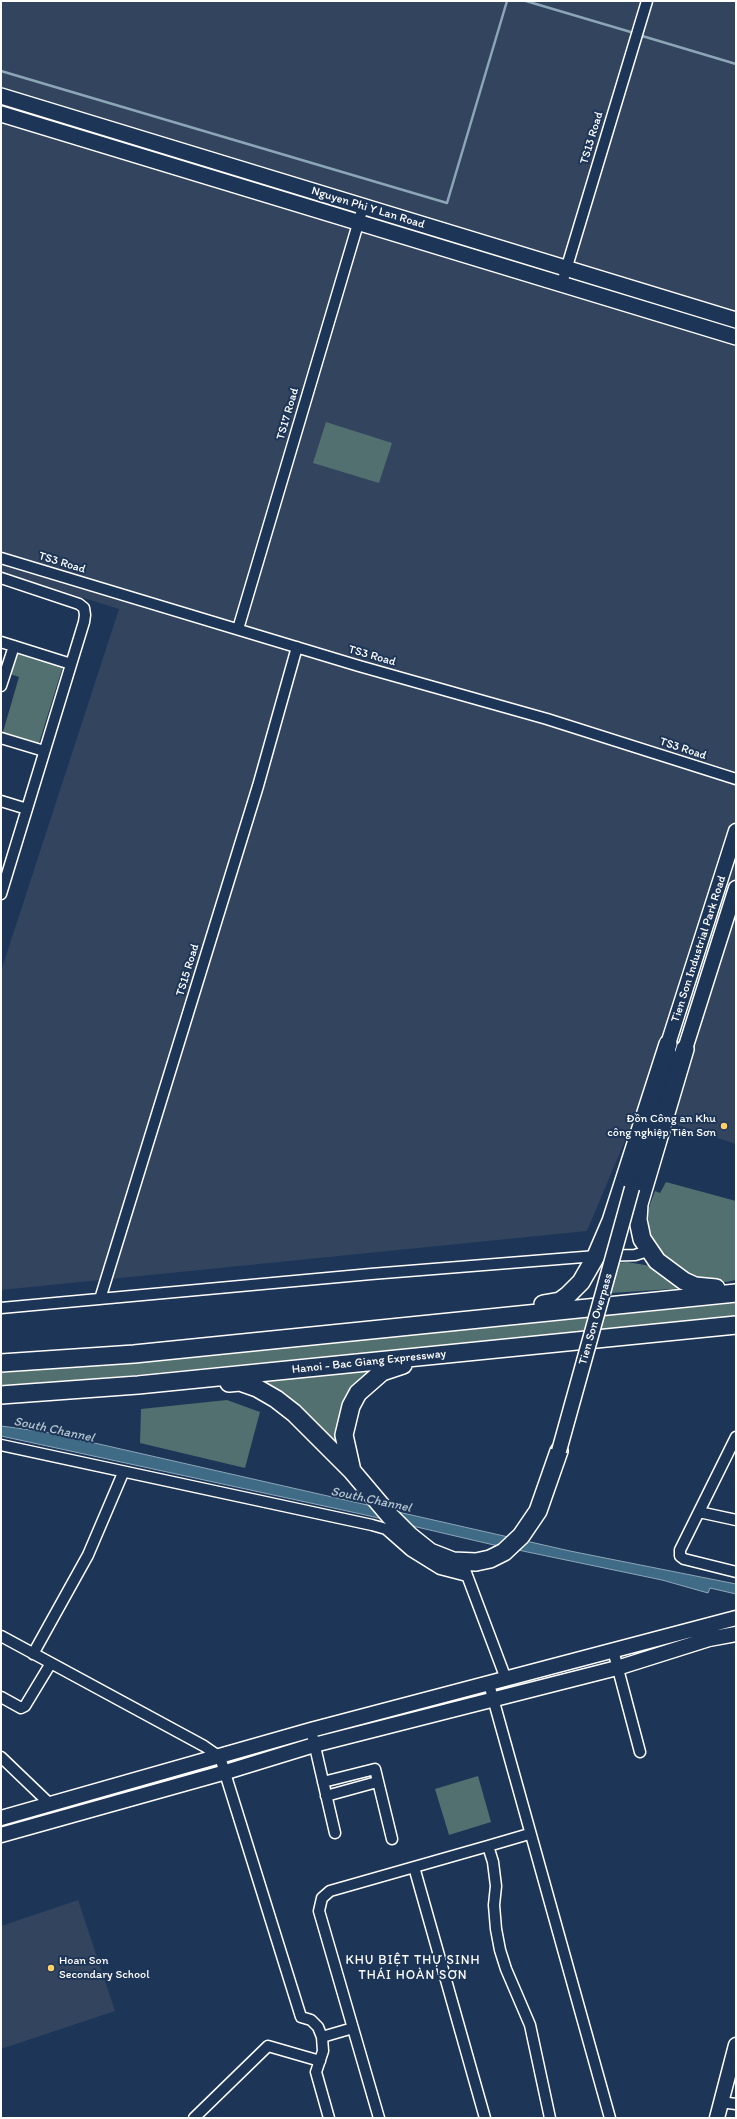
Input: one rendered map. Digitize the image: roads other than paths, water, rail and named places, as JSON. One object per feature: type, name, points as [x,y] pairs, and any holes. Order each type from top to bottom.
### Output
[{"type":"highway","points":[[134,1354],[203,1340],[531,1306],[560,1301],[581,1282],[596,1256],[611,1221],[668,1044]]},
{"type":"highway","points":[[685,1049],[639,1204],[638,1220],[642,1239],[648,1251],[669,1271],[695,1286],[712,1288],[736,1286]]},
{"type":"highway","points":[[1,1362],[134,1354],[736,1293]]},
{"type":"highway","name":"Hanoi - Bac Giang Expressway","points":[[1,1396],[138,1386],[736,1325]]},
{"type":"highway","points":[[352,1471],[344,1436],[351,1406],[369,1382],[382,1372],[401,1365],[538,1351],[615,1337]]},
{"type":"highway","points":[[1,1396],[68,1397],[240,1382],[257,1388],[288,1408],[352,1471],[390,1516],[410,1536],[434,1554],[464,1569],[504,1552],[526,1531],[541,1503],[559,1451]]},
{"type":"main road","name":"Nguyen Phi Y Lan Road","points":[[1,96],[361,214],[562,283],[736,337]]},
{"type":"main road","name":"Nguyen Phi Y Lan Road","points":[[1,114],[361,214],[566,268],[736,320]]},
{"type":"main road","name":"Tien Son Industrial Park Road","points":[[666,1082],[668,1044],[736,831]]},
{"type":"main road","name":"Tien Son Industrial Park Road","points":[[666,1082],[685,1049],[736,888]]},
{"type":"main road","name":"Tien Son Overpass","points":[[559,1451],[632,1188],[666,1082]]},
{"type":"main road","points":[[1,1818],[311,1730],[736,1618]]},
{"type":"main road","points":[[1,1835],[226,1772],[314,1745],[617,1668],[708,1639],[736,1634]]},
{"type":"main road","points":[[717,2118],[736,2045]]},
{"type":"street","name":"TS13 Road","points":[[562,283],[647,1]]},
{"type":"street","name":"TS17 Road","points":[[238,629],[361,214]]},
{"type":"street","name":"TS3 Road","points":[[1,558],[297,647],[547,719],[736,779]]},
{"type":"street","points":[[1,578],[79,604],[84,608],[84,622],[1,894]]},
{"type":"street","points":[[1,642],[70,664]]},
{"type":"street","points":[[1,686],[14,646]]},
{"type":"street","name":"TS15 Road","points":[[100,1299],[258,786],[297,647]]},
{"type":"street","points":[[1,738],[44,751]]},
{"type":"street","points":[[1,801],[27,809]]},
{"type":"street","points":[[1,1308],[371,1274],[596,1256],[635,1255],[648,1251]]},
{"type":"street","points":[[736,1437],[680,1550],[680,1556],[684,1559],[736,1572]]},
{"type":"street","points":[[1,1445],[123,1473],[177,1482],[372,1525],[386,1530],[411,1551],[440,1569],[464,1569],[506,1679]]},
{"type":"street","points":[[33,1654],[88,1554],[123,1473]]},
{"type":"street","points":[[699,1512],[736,1520]]},
{"type":"street","points":[[1,1636],[204,1746],[220,1757],[226,1772],[301,2018],[311,2020],[318,2026],[322,2037],[323,2051],[316,2072],[328,2118]]},
{"type":"street","points":[[613,1650],[640,1752]]},
{"type":"street","points":[[1,1697],[21,1708],[25,1706],[51,1663]]},
{"type":"street","points":[[488,1684],[610,2118]]},
{"type":"street","points":[[311,1730],[335,1834]]},
{"type":"street","points":[[1,1757],[50,1804]]},
{"type":"street","points":[[323,1782],[374,1769],[392,1839]]},
{"type":"street","points":[[326,1796],[377,1782]]},
{"type":"street","points":[[379,2118],[319,1910],[322,1898],[330,1891],[529,1834]]},
{"type":"street","points":[[488,1846],[493,1862],[496,1886],[494,1905],[500,1950],[506,1969],[530,2025],[550,2118]]},
{"type":"street","points":[[414,1867],[485,2118]]},
{"type":"street","points":[[322,2037],[353,2028]]},
{"type":"street","points":[[194,2118],[268,2046],[320,2061]]},
{"type":"street","points":[[720,2102],[736,2104]]},
{"type":"waterway","points":[[1,71],[447,203],[507,1]]},
{"type":"waterway","points":[[526,1],[634,33]]},
{"type":"waterway","points":[[639,35],[736,64]]},
{"type":"place","name":"Đồn Công an Khu công nghiệp Tiên Sơn","points":[[724,1126]]},
{"type":"place","name":"Hoan Son Secondary School","points":[[51,1968]]},
{"type":"district","name":"KHU BIỆT THỰ SINH THÁI HOÀN SƠN","points":[[413,1968]]},
{"type":"water label","name":"South Channel","points":[[54,1430]]},
{"type":"water label","name":"South Channel","points":[[371,1500]]}]
